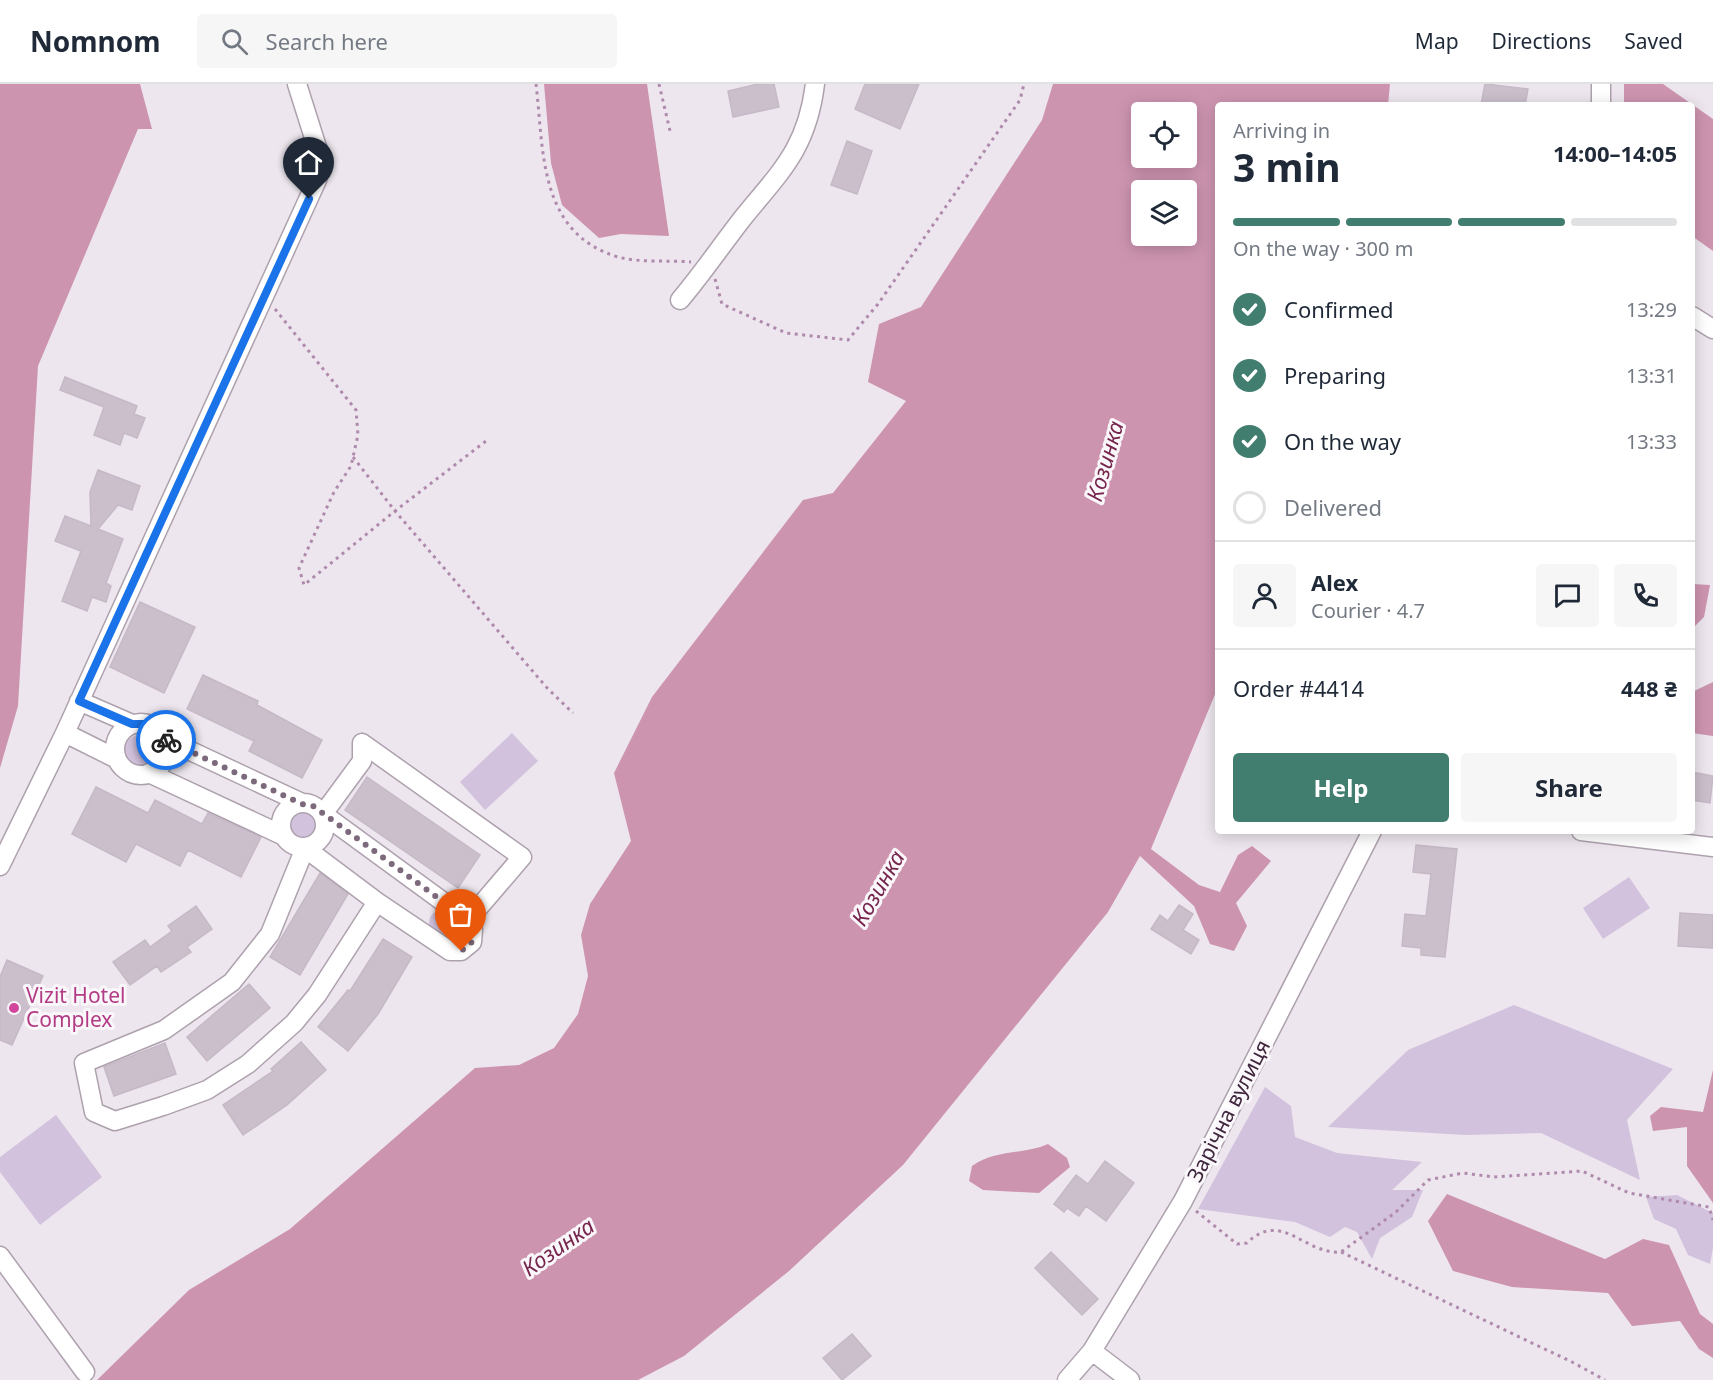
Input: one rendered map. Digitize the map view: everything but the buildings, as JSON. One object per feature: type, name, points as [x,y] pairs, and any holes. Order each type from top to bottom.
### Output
[{"type":"street","points":[[0,866],[65,733],[317,180],[322,163],[297,84]]},
{"type":"street","points":[[680,300],[711,264],[742,220],[771,188],[795,153],[811,115],[815,84]]},
{"type":"street","points":[[1601,84],[1601,102]]},
{"type":"street","points":[[1695,318],[1713,329]]},
{"type":"street","points":[[79,701],[132,724],[148,724],[155,727],[165,739],[302,804],[313,806],[468,920],[473,930],[472,942],[461,951],[450,951],[377,902],[305,848],[292,845],[284,836],[149,773]]},
{"type":"street","points":[[117,759],[116,742],[119,734],[132,724]]},
{"type":"street","points":[[65,733],[117,759],[126,771],[141,775],[149,773],[162,764],[166,748],[165,739]]},
{"type":"street","points":[[377,902],[317,995],[294,1023],[248,1064],[207,1090],[115,1121],[94,1112],[84,1063],[164,1030],[232,982],[270,934],[305,848],[318,842],[322,835],[324,828],[322,814],[362,760],[362,743],[522,857],[468,920]]},
{"type":"street","points":[[284,836],[281,822],[284,815],[288,809],[302,804]]},
{"type":"street","name":"Зарічна вулиця","points":[[1067,1380],[1092,1351],[1183,1201],[1370,834]]},
{"type":"street","points":[[1606,834],[1713,847]]},
{"type":"street","points":[[0,1256],[85,1372]]},
{"type":"street","points":[[1092,1351],[1130,1380]]},
{"type":"path","points":[[536,84],[548,183],[565,223],[585,242],[619,257],[711,264],[722,303],[786,333],[848,340],[878,304],[1020,100],[1024,84]]},
{"type":"path","points":[[659,84],[671,135]]},
{"type":"path","points":[[264,296],[356,410],[358,435],[353,457],[299,568],[304,585],[486,441]]},
{"type":"path","points":[[353,457],[395,511],[548,689],[573,713]]},
{"type":"path","points":[[1341,1252],[1396,1212],[1428,1180],[1463,1173],[1494,1178],[1582,1171],[1629,1192],[1709,1207],[1713,1220]]},
{"type":"path","points":[[1183,1201],[1237,1244],[1247,1243],[1257,1233],[1270,1230],[1295,1236],[1330,1252],[1341,1252],[1605,1380]]},
{"type":"shaded area","points":[[512,733],[538,761],[485,810],[460,782]]},
{"type":"shaded area","points":[[140,735],[152,739],[156,751],[152,763],[140,767],[128,763],[124,751],[128,739]]},
{"type":"shaded area","points":[[303,810],[313,815],[318,825],[313,835],[303,840],[293,835],[288,825],[293,815]]},
{"type":"shaded area","points":[[1629,877],[1650,908],[1603,939],[1583,908]]},
{"type":"shaded area","points":[[442,910],[451,914],[455,923],[451,932],[442,936],[433,932],[429,923],[433,914]]},
{"type":"shaded area","points":[[1514,1005],[1673,1069],[1627,1120],[1640,1180],[1541,1133],[1465,1135],[1328,1127],[1408,1050]]},
{"type":"shaded area","points":[[1265,1087],[1291,1106],[1295,1137],[1337,1153],[1422,1162],[1392,1190],[1423,1190],[1412,1217],[1380,1238],[1372,1259],[1357,1232],[1345,1227],[1330,1237],[1295,1222],[1198,1209]]},
{"type":"shaded area","points":[[56,1115],[102,1177],[40,1225],[0,1172],[0,1157]]},
{"type":"shaded area","points":[[1677,1195],[1713,1213],[1713,1248],[1710,1264],[1688,1255],[1676,1229],[1654,1219],[1646,1197]]},
{"type":"water","points":[[0,84],[140,84],[152,129],[138,129],[38,366],[18,706],[0,768]]},
{"type":"water","points":[[544,84],[647,84],[669,236],[621,234],[599,238],[562,205],[551,163]]},
{"type":"water","name":"Козинка","points":[[1053,84],[1390,84],[1388,102],[1215,102],[1215,694],[1151,849],[1199,885],[1220,892],[1238,855],[1252,846],[1271,861],[1236,903],[1247,926],[1234,951],[1210,944],[1194,906],[1140,856],[1108,912],[903,1165],[789,1271],[684,1356],[638,1380],[97,1380],[189,1290],[290,1229],[475,1068],[519,1065],[554,1048],[578,1014],[588,976],[581,935],[590,904],[631,841],[614,773],[652,697],[803,500],[833,493],[906,401],[868,382],[879,324],[921,307],[1042,120]]},
{"type":"water","points":[[1624,84],[1663,84],[1689,102],[1624,102]]},
{"type":"water","points":[[1695,106],[1713,119],[1713,251],[1695,238]]},
{"type":"water","points":[[1695,584],[1710,585],[1704,617],[1695,626]]},
{"type":"water","points":[[1713,682],[1713,736],[1695,733],[1695,691]]},
{"type":"water","points":[[1713,1070],[1713,1203],[1687,1166],[1687,1127],[1653,1131],[1650,1116],[1661,1107],[1703,1112]]},
{"type":"water","points":[[1048,1144],[1067,1158],[1070,1167],[1039,1193],[983,1190],[969,1181],[972,1166],[981,1161],[1000,1154],[1029,1150]]},
{"type":"water","points":[[1447,1194],[1605,1259],[1643,1239],[1669,1245],[1700,1314],[1713,1324],[1713,1358],[1699,1349],[1680,1321],[1632,1326],[1608,1293],[1512,1287],[1453,1271],[1428,1221]]},
{"type":"way so far","points":[[166,740],[302,804],[313,806],[468,920],[473,930],[472,942],[461,951]]},
{"type":"place","name":"Vizit Hotel Complex","points":[[14,1008]]},
{"type":"route","points":[[166,740],[155,727],[148,724],[132,724],[79,701],[309,199]]}]
